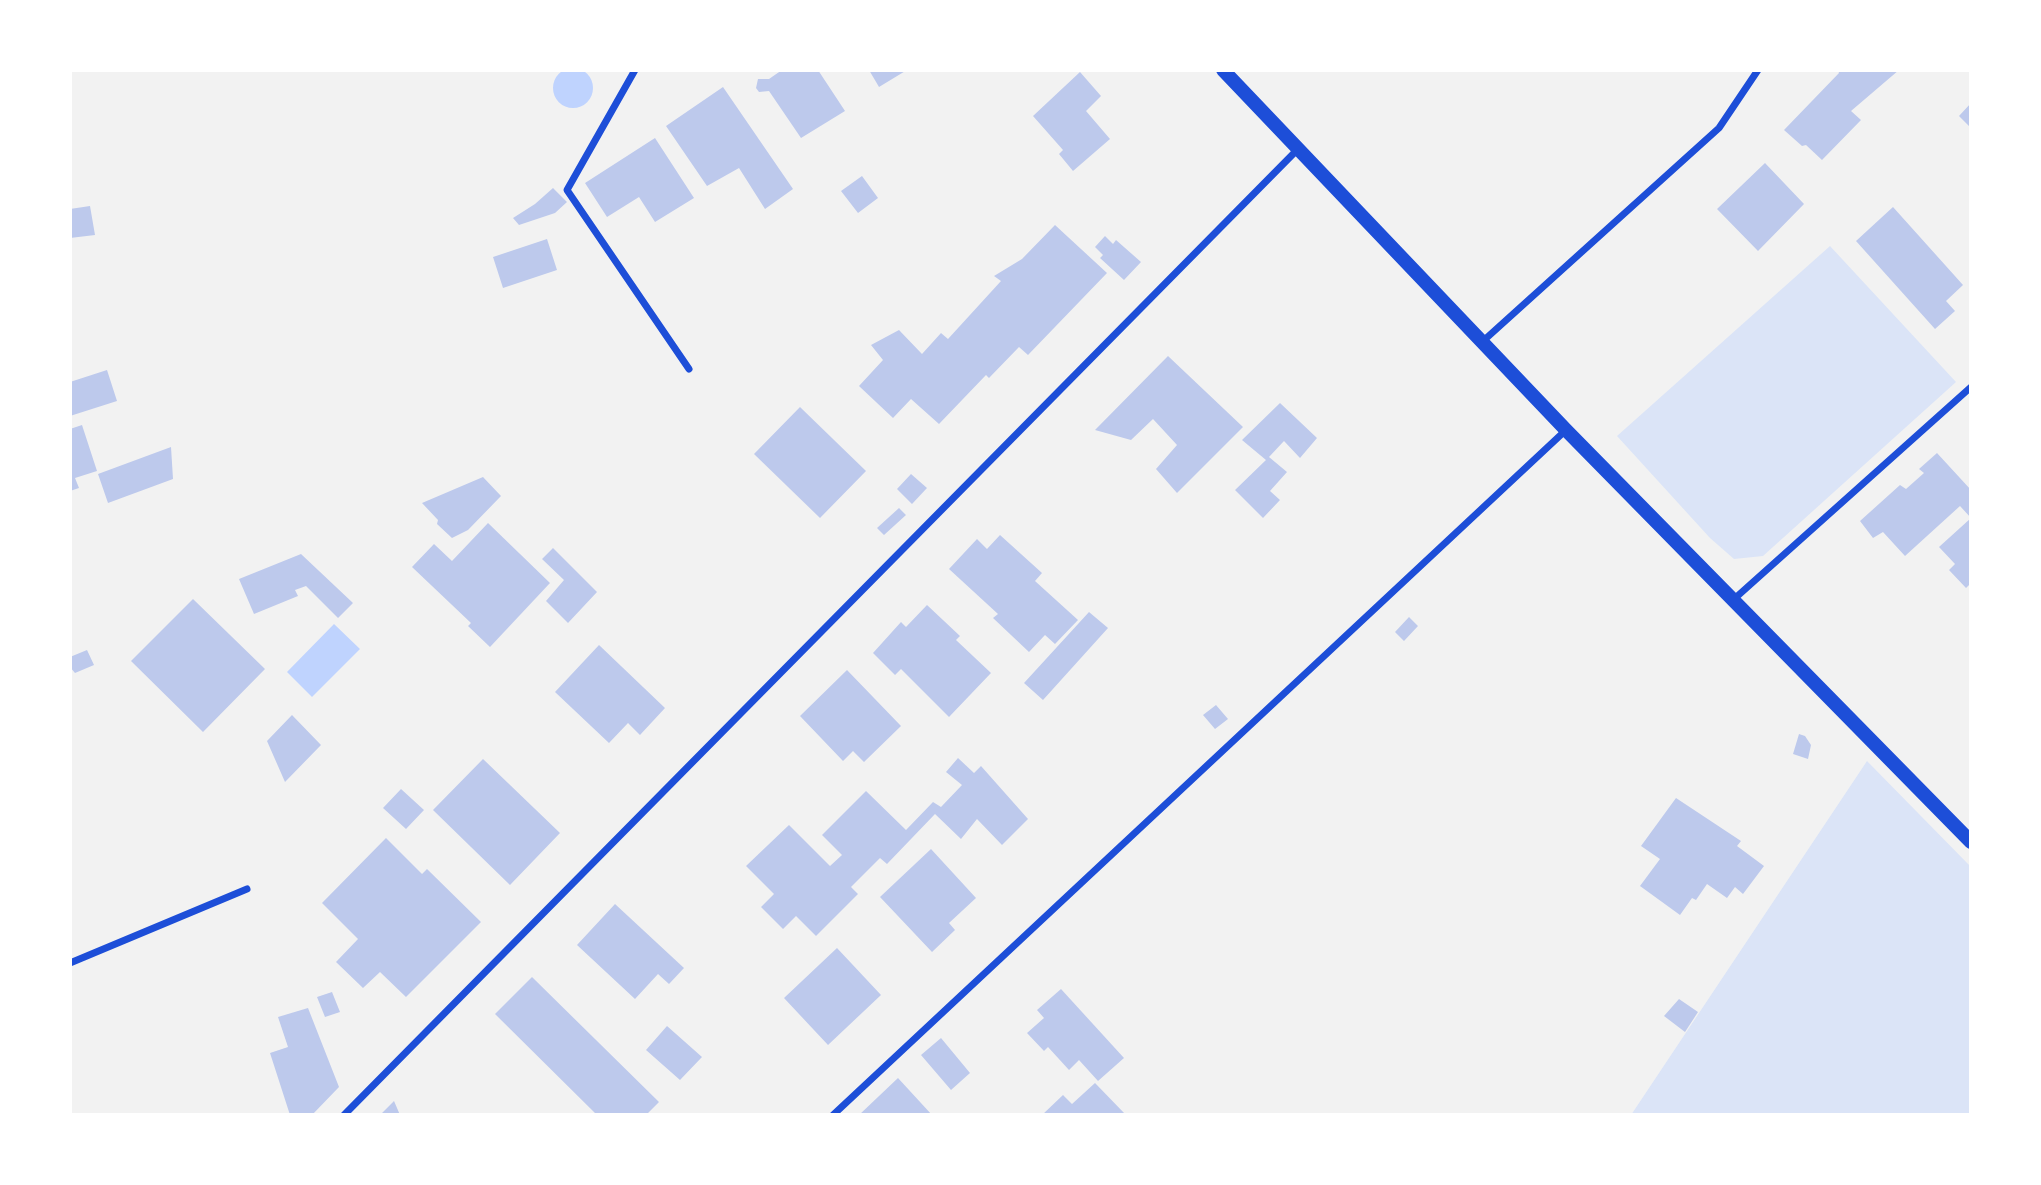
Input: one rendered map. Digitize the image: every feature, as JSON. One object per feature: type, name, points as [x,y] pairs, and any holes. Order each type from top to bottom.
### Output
[{"type":"main road","points":[[1223,70],[1566,430],[1971,841]]},
{"type":"street","points":[[635,70],[567,190],[689,369]]},
{"type":"street","points":[[1482,342],[1719,128],[1758,70]]},
{"type":"street","points":[[344,1115],[1298,149]]},
{"type":"street","points":[[1733,600],[1971,387]]},
{"type":"street","points":[[833,1115],[1566,430]]},
{"type":"street","points":[[70,963],[247,889]]},
{"type":"shaded area","points":[[1830,246],[1956,382],[1763,556],[1734,559],[1710,538],[1617,436]]},
{"type":"shaded area","points":[[1867,761],[1971,867],[1971,1115],[1631,1115]]},
{"type":"water","points":[[573,68],[587,74],[593,88],[587,102],[573,108],[559,102],[553,88],[559,74]]},
{"type":"water","points":[[334,624],[360,649],[312,697],[287,672]]},
{"type":"building","points":[[782,70],[818,70],[845,111],[801,138],[769,91],[759,92],[756,88],[758,79],[769,79]]},
{"type":"building","points":[[869,70],[907,70],[879,87]]},
{"type":"building","points":[[1838,70],[1899,70],[1851,111],[1861,120],[1822,160],[1784,130],[1839,73]]},
{"type":"building","points":[[1080,72],[1101,96],[1086,111],[1110,139],[1073,171],[1059,154],[1063,150],[1033,116]]},
{"type":"building","points":[[723,87],[793,189],[765,209],[739,168],[707,186],[666,126]]},
{"type":"building","points":[[1971,103],[1971,128],[1959,116]]},
{"type":"building","points":[[655,138],[694,198],[655,222],[639,197],[607,217],[585,183]]},
{"type":"building","points":[[1765,163],[1804,204],[1758,251],[1717,209]]},
{"type":"building","points":[[862,176],[878,198],[858,213],[841,191]]},
{"type":"building","points":[[553,188],[567,202],[555,213],[519,225],[513,218]]},
{"type":"building","points":[[90,206],[95,235],[70,238],[70,209]]},
{"type":"building","points":[[1893,207],[1963,285],[1946,301],[1955,311],[1935,329],[1856,241]]},
{"type":"building","points":[[1055,225],[1107,273],[1028,355],[1019,347],[989,378],[986,375],[939,424],[911,399],[893,418],[859,386],[883,360],[871,345],[899,330],[922,354],[941,333],[948,339],[1001,281],[994,276],[1022,259]]},
{"type":"building","points":[[1105,236],[1113,244],[1116,240],[1141,262],[1124,280],[1100,258],[1103,255],[1095,247]]},
{"type":"building","points":[[547,239],[557,270],[503,288],[493,257]]},
{"type":"building","points":[[1168,356],[1243,427],[1177,493],[1156,469],[1177,445],[1153,419],[1131,440],[1095,430]]},
{"type":"building","points":[[107,370],[117,401],[70,416],[70,382]]},
{"type":"building","points":[[1280,403],[1317,438],[1300,458],[1284,441],[1269,457],[1287,472],[1270,491],[1280,500],[1263,518],[1235,490],[1266,460],[1242,440]]},
{"type":"building","points":[[800,407],[866,471],[820,518],[754,454]]},
{"type":"building","points":[[82,425],[97,471],[75,478],[79,488],[70,491],[70,429]]},
{"type":"building","points":[[171,447],[173,479],[108,503],[98,474]]},
{"type":"building","points":[[1937,453],[1971,490],[1971,518],[1960,506],[1905,556],[1883,532],[1873,538],[1860,521],[1900,485],[1906,489],[1924,473],[1919,469]]},
{"type":"building","points":[[911,474],[927,488],[912,504],[897,489]]},
{"type":"building","points":[[483,477],[501,496],[468,530],[452,538],[437,524],[438,520],[422,503]]},
{"type":"building","points":[[899,508],[906,515],[884,535],[877,528]]},
{"type":"building","points":[[1971,518],[1971,583],[1966,588],[1949,570],[1955,564],[1939,547]]},
{"type":"building","points":[[488,523],[550,583],[490,647],[468,626],[471,623],[412,567],[434,544],[452,561]]},
{"type":"building","points":[[1000,535],[1042,573],[1035,581],[1078,620],[1055,644],[1045,635],[1029,652],[993,618],[998,614],[949,569],[977,539],[987,549]]},
{"type":"building","points":[[553,548],[597,592],[568,623],[546,601],[564,580],[542,559]]},
{"type":"building","points":[[301,554],[353,603],[338,618],[306,586],[295,590],[298,596],[254,614],[239,579]]},
{"type":"building","points":[[193,599],[265,669],[203,732],[131,661]]},
{"type":"building","points":[[927,605],[960,636],[956,640],[991,673],[949,717],[901,669],[895,675],[873,653],[901,622],[906,627]]},
{"type":"building","points":[[1089,612],[1108,628],[1043,700],[1024,683]]},
{"type":"building","points":[[1409,617],[1418,626],[1404,641],[1395,632]]},
{"type":"building","points":[[599,645],[665,708],[640,735],[628,723],[609,743],[555,692]]},
{"type":"building","points":[[87,650],[94,665],[75,673],[70,667],[70,657]]},
{"type":"building","points":[[847,670],[901,726],[864,762],[853,751],[843,761],[800,716]]},
{"type":"building","points":[[1216,705],[1228,719],[1215,729],[1203,715]]},
{"type":"building","points":[[292,715],[321,745],[285,782],[267,741]]},
{"type":"building","points":[[1799,734],[1805,736],[1811,745],[1808,759],[1793,754]]},
{"type":"building","points":[[958,758],[974,773],[981,766],[1028,819],[1002,845],[977,819],[961,839],[935,814],[887,864],[880,858],[851,887],[858,894],[816,936],[796,916],[783,929],[761,907],[774,894],[746,866],[789,825],[830,866],[842,855],[822,835],[866,791],[906,830],[933,802],[941,807],[962,785],[946,772]]},
{"type":"building","points":[[483,759],[560,833],[510,885],[433,810]]},
{"type":"building","points":[[401,789],[424,810],[406,829],[383,808]]},
{"type":"building","points":[[1676,798],[1741,841],[1737,846],[1764,866],[1743,894],[1735,887],[1727,898],[1707,884],[1696,900],[1692,898],[1680,915],[1640,886],[1660,859],[1641,846]]},
{"type":"building","points":[[386,838],[422,874],[427,869],[481,922],[406,997],[380,972],[363,988],[336,962],[358,939],[322,903]]},
{"type":"building","points":[[931,849],[976,898],[949,923],[955,930],[932,952],[880,897]]},
{"type":"building","points":[[615,904],[684,968],[669,984],[658,974],[635,999],[577,945]]},
{"type":"building","points":[[837,948],[881,995],[828,1045],[784,998]]},
{"type":"building","points":[[532,977],[659,1102],[646,1115],[597,1115],[495,1014]]},
{"type":"building","points":[[1061,989],[1124,1058],[1098,1081],[1079,1060],[1069,1070],[1048,1047],[1044,1051],[1027,1033],[1044,1018],[1037,1010]]},
{"type":"building","points":[[332,992],[340,1012],[325,1017],[317,997]]},
{"type":"building","points":[[1679,999],[1698,1012],[1685,1032],[1664,1016]]},
{"type":"building","points":[[308,1008],[339,1087],[312,1115],[290,1115],[270,1053],[288,1047],[278,1017]]},
{"type":"building","points":[[667,1026],[702,1057],[680,1080],[646,1050]]},
{"type":"building","points":[[941,1038],[970,1073],[951,1090],[921,1055]]},
{"type":"building","points":[[898,1078],[932,1115],[859,1115]]},
{"type":"building","points":[[1095,1083],[1126,1115],[1042,1115],[1063,1095],[1072,1104]]},
{"type":"building","points":[[394,1101],[400,1115],[380,1115]]}]
